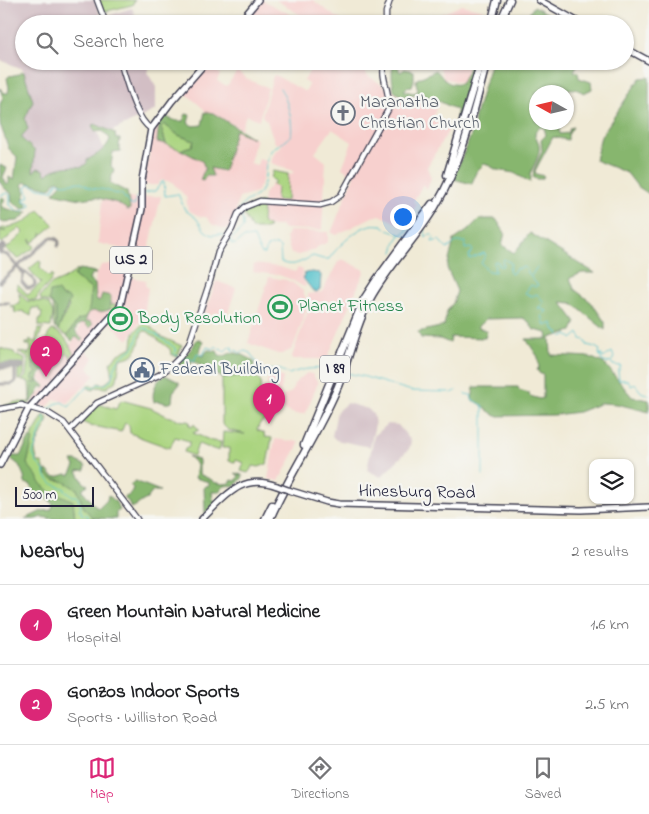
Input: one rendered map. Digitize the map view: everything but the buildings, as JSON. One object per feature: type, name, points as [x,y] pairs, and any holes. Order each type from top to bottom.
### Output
[{"type":"highway","points":[[491,15],[493,0]]},
{"type":"highway","points":[[493,15],[497,0]]},
{"type":"highway","points":[[500,15],[504,0]]},
{"type":"highway","points":[[502,15],[510,0]]},
{"type":"highway","name":"I 89","points":[[265,519],[311,429],[362,303],[374,283],[420,226],[439,193],[452,163],[478,70]]},
{"type":"highway","name":"I 89","points":[[270,519],[333,398],[361,318],[370,299],[443,193],[467,134],[485,70]]},
{"type":"main road","points":[[97,0],[103,15]]},
{"type":"main road","points":[[246,15],[258,0]]},
{"type":"main road","points":[[386,15],[390,0]]},
{"type":"main road","points":[[539,0],[566,15]]},
{"type":"main road","points":[[634,53],[649,61]]},
{"type":"main road","points":[[123,70],[139,114],[145,125],[151,130]]},
{"type":"main road","name":"US 2","points":[[0,464],[30,407],[120,306],[142,209],[142,180],[151,130],[168,105],[199,70]]},
{"type":"main road","points":[[70,430],[99,401],[156,377],[177,360],[188,344],[218,252],[239,213],[249,204],[262,201],[318,205],[331,202],[340,195],[388,110],[389,99],[383,75],[384,70]]},
{"type":"main road","points":[[0,409],[20,405],[42,410],[57,418],[70,430],[137,519]]},
{"type":"main road","name":"Hinesburg Road","points":[[202,519],[238,486],[255,481],[266,482],[327,502],[339,504],[581,510],[649,507]]},
{"type":"shaded area","points":[[0,0],[95,0],[100,15],[15,15],[15,66],[0,60]]},
{"type":"shaded area","points":[[262,0],[291,15],[247,15]]},
{"type":"shaded area","points":[[276,0],[315,0],[333,15],[300,15]]},
{"type":"shaded area","points":[[462,5],[483,10],[482,15],[439,15]]},
{"type":"shaded area","points":[[132,8],[135,15],[110,15]]},
{"type":"shaded area","points":[[23,70],[148,70],[147,72],[156,87],[156,110],[112,131],[95,124],[95,132],[98,134],[104,149],[87,160],[87,163],[82,167],[75,166],[57,170],[47,175],[37,168],[33,172],[34,149],[22,139],[22,136],[28,129],[25,119],[33,101]]},
{"type":"shaded area","points":[[201,70],[215,70],[220,74],[217,81],[227,86],[237,71],[247,79],[268,88],[259,120],[246,115],[241,129],[213,113],[205,112],[183,91]]},
{"type":"shaded area","points":[[310,70],[365,70],[367,75],[407,101],[419,95],[438,104],[433,119],[450,128],[427,167],[431,178],[427,189],[423,184],[413,202],[417,204],[413,211],[408,210],[401,225],[380,215],[336,235],[331,233],[354,176],[342,168],[352,142],[332,129],[315,153],[326,162],[322,229],[285,229],[281,226],[265,226],[262,222],[264,194],[272,184],[277,187],[287,201],[288,174],[294,173],[291,170],[271,163],[276,150],[282,144],[275,143],[267,121],[262,116],[273,76],[275,75],[306,91],[309,85],[304,81]]},
{"type":"shaded area","points":[[441,70],[467,70],[463,83],[444,78]]},
{"type":"shaded area","points":[[159,121],[157,142],[174,146],[202,161],[205,167],[200,180],[203,181],[206,176],[212,177],[211,168],[223,172],[235,130],[256,139],[250,163],[257,165],[259,159],[266,161],[262,181],[257,191],[253,194],[239,198],[232,228],[225,229],[213,225],[206,217],[201,217],[188,210],[186,197],[172,182],[163,180],[158,185],[143,185],[152,132]]},
{"type":"shaded area","points":[[161,196],[146,263],[132,261],[129,277],[146,280],[145,285],[148,288],[144,316],[128,340],[109,322],[84,349],[94,358],[88,368],[95,375],[68,403],[55,399],[47,407],[36,405],[35,398],[46,386],[39,378],[76,338],[95,284],[96,273],[101,265],[111,264],[126,268],[130,251],[98,243],[102,200]]},
{"type":"shaded area","points":[[288,231],[328,232],[328,242],[317,247],[315,251],[310,250],[299,255],[291,254],[286,238]]},
{"type":"shaded area","points":[[342,259],[365,270],[327,359],[291,359],[309,308],[308,294],[322,292],[338,262]]},
{"type":"shaded area","points":[[254,264],[280,267],[295,272],[298,268],[303,270],[302,278],[306,285],[304,287],[279,275],[253,272]]},
{"type":"shaded area","points":[[269,277],[293,283],[303,291],[306,299],[306,311],[294,345],[291,350],[282,354],[248,343]]},
{"type":"shaded area","points":[[216,281],[236,288],[227,316],[214,312],[212,315],[205,313]]},
{"type":"shaded area","points":[[307,373],[312,374],[318,383],[305,414],[295,414],[278,408],[283,400],[283,396],[292,392],[294,384]]},
{"type":"shaded area","points":[[274,375],[283,377],[280,395],[275,404],[270,399],[267,387],[267,380]]},
{"type":"shaded area","points":[[347,403],[368,409],[373,414],[375,424],[370,447],[336,440],[332,436],[337,411]]},
{"type":"shaded area","points":[[388,424],[398,425],[411,441],[409,449],[381,477],[367,470],[374,436]]},
{"type":"shaded area","points":[[275,439],[300,442],[279,481],[268,479]]},
{"type":"green space","points":[[98,0],[135,0],[132,5],[103,12]]},
{"type":"green space","points":[[534,6],[548,14],[548,15],[528,15]]},
{"type":"green space","points":[[392,70],[399,70],[400,72],[403,70],[414,71],[412,86],[407,87],[404,91],[414,93],[418,91],[417,79],[436,70],[449,83],[460,84],[468,70],[475,70],[456,137],[453,136],[457,112],[455,109],[425,96],[402,96],[398,94],[394,91]]},
{"type":"green space","points":[[488,70],[575,70],[578,72],[579,78],[591,82],[592,89],[584,93],[574,89],[574,85],[529,85],[529,130],[537,130],[535,137],[539,145],[536,160],[530,174],[530,182],[514,173],[497,170],[484,164],[476,172],[472,184],[453,179],[474,128],[475,116]]},
{"type":"green space","points":[[24,72],[33,101],[25,119],[28,129],[22,136],[22,139],[35,151],[33,172],[38,168],[44,170],[47,175],[63,167],[82,167],[87,163],[87,160],[104,149],[109,143],[110,139],[103,131],[95,132],[92,125],[95,124],[115,133],[116,139],[120,139],[119,146],[121,151],[113,152],[111,166],[114,169],[110,183],[127,192],[130,209],[128,210],[117,203],[95,197],[80,199],[53,193],[62,183],[58,180],[49,188],[25,182],[22,185],[26,192],[23,200],[29,206],[23,209],[12,202],[11,193],[0,182],[0,165],[7,168],[3,177],[7,185],[9,177],[14,180],[17,157],[9,149],[0,124],[0,104],[3,98],[0,88],[4,93],[8,93],[7,78]]},
{"type":"green space","points":[[649,77],[649,194],[637,186],[627,173],[595,160],[601,136],[640,78]]},
{"type":"green space","points":[[166,112],[168,118],[177,121],[183,121],[186,114],[190,115],[188,123],[193,126],[202,125],[205,112],[213,113],[253,138],[235,130],[224,171],[210,168],[213,176],[206,176],[203,181],[200,180],[205,168],[202,161],[181,150],[192,146],[194,141],[178,135],[164,124],[161,127],[166,144],[157,142],[159,122]]},
{"type":"green space","points":[[164,124],[178,135],[194,141],[192,146],[181,150],[166,144],[161,127]]},
{"type":"green space","points":[[545,130],[559,130],[560,134],[568,133],[571,130],[568,140],[553,137],[535,171],[536,174],[544,176],[542,179],[536,179],[533,177],[534,170],[542,151],[541,140],[546,135]]},
{"type":"green space","points":[[273,171],[288,174],[287,201],[276,200],[277,187],[272,184],[276,182],[271,178]]},
{"type":"green space","points":[[2,197],[5,199],[2,205],[4,208],[28,212],[18,221],[0,222],[0,199]]},
{"type":"green space","points":[[263,202],[262,222],[269,227],[267,229],[252,229],[241,213],[247,206]]},
{"type":"green space","points":[[39,210],[54,225],[43,234],[41,233],[42,235],[32,243],[31,239],[30,241],[35,247],[18,259],[6,249],[24,233],[19,228],[2,243],[0,242],[0,231],[6,231],[0,229],[21,224]]},
{"type":"green space","points":[[479,219],[496,219],[505,233],[502,245],[514,253],[530,233],[595,273],[582,273],[570,278],[574,289],[591,302],[605,322],[605,330],[572,303],[561,302],[576,322],[572,331],[550,338],[551,355],[590,357],[605,364],[632,397],[649,400],[649,412],[617,404],[602,403],[579,412],[554,415],[496,416],[481,404],[472,400],[474,387],[518,387],[519,390],[529,393],[530,396],[543,398],[543,375],[537,369],[539,369],[538,357],[526,339],[548,339],[547,333],[534,330],[529,322],[523,318],[486,319],[477,327],[487,331],[485,338],[451,337],[450,343],[440,339],[421,338],[418,332],[444,326],[447,311],[453,303],[457,291],[447,268],[454,240]]},
{"type":"green space","points":[[39,261],[41,262],[40,268],[49,277],[52,274],[53,276],[36,300],[29,300],[18,290],[17,286],[18,284],[28,295],[41,283],[29,269]]},
{"type":"green space","points":[[79,269],[74,276],[91,289],[92,304],[117,305],[117,307],[115,309],[92,309],[82,320],[78,320],[67,336],[58,330],[69,306],[64,297],[59,293],[49,300],[56,309],[55,329],[53,308],[51,304],[41,300],[40,297],[50,285],[64,279]]},
{"type":"green space","points":[[80,269],[95,272],[96,274],[91,274],[89,280],[95,284],[98,301],[102,294],[111,296],[109,310],[91,311],[88,314],[85,322],[89,321],[93,324],[89,328],[84,323],[78,325],[75,330],[83,339],[82,342],[76,337],[72,341],[67,336],[78,320],[86,315],[89,307],[91,289],[74,276]]},
{"type":"green space","points":[[58,291],[62,297],[70,299],[58,330],[56,329],[56,309],[49,300],[50,292]]},
{"type":"green space","points":[[19,293],[27,301],[44,302],[49,305],[53,313],[51,327],[39,326],[42,312],[39,311],[39,308],[32,308],[31,316],[22,311],[15,313],[14,309],[16,309],[10,306],[20,304]]},
{"type":"green space","points":[[144,323],[147,323],[160,336],[182,346],[177,357],[171,354],[170,349],[147,331],[142,332],[138,347],[134,353],[131,356],[120,359],[117,380],[107,388],[96,387],[94,390],[87,387],[89,385],[95,386],[98,383],[104,384],[110,380],[112,372],[110,363],[117,355],[132,347],[134,334]]},
{"type":"green space","points":[[38,329],[42,329],[37,344],[41,346],[33,361],[37,371],[35,375],[37,384],[33,382],[30,403],[28,405],[3,408],[3,406],[15,402],[30,402],[29,382],[22,381],[26,376],[28,358],[18,352],[27,353],[28,356],[28,353],[31,351],[30,345],[26,345],[26,343],[32,343],[29,342],[30,339],[34,342],[36,340]]},
{"type":"green space","points":[[52,330],[63,336],[68,342],[73,353],[71,358],[68,353],[64,356],[56,357],[56,362],[49,362],[45,350],[48,335]]},
{"type":"green space","points":[[198,339],[203,342],[199,353],[201,356],[208,350],[217,351],[219,355],[223,356],[237,353],[254,362],[254,367],[240,376],[223,378],[192,360],[188,372],[185,371],[179,364]]},
{"type":"green space","points":[[0,348],[14,352],[15,355],[25,359],[24,375],[21,380],[18,380],[18,369],[21,369],[20,364],[0,364]]},
{"type":"green space","points":[[33,361],[44,362],[43,366],[53,371],[52,373],[43,371],[38,377],[38,380],[45,386],[44,388],[41,386],[37,395],[30,403],[32,382],[37,383],[37,381],[32,379],[32,376],[37,371],[33,370]]},
{"type":"green space","points":[[165,375],[179,382],[179,385],[173,392],[172,402],[154,402],[153,394],[155,387]]},
{"type":"green space","points":[[222,377],[257,377],[261,383],[260,389],[264,391],[270,417],[260,423],[257,430],[264,433],[265,437],[272,438],[267,464],[259,467],[253,466],[248,473],[241,471],[244,463],[236,460],[235,462],[229,461],[229,448],[222,448],[223,432],[245,434],[228,430],[222,424]]},
{"type":"green space","points":[[121,400],[190,422],[189,425],[192,427],[194,424],[199,430],[193,433],[212,441],[221,442],[219,451],[198,444],[194,456],[184,452],[189,447],[189,441],[175,437],[170,448],[130,433],[129,425],[125,423],[121,432],[93,427],[82,422],[98,404],[116,409]]},
{"type":"green space","points":[[44,415],[48,418],[35,449],[37,461],[43,464],[45,472],[56,480],[63,481],[77,489],[84,508],[95,519],[75,519],[74,510],[69,500],[50,493],[40,483],[27,464],[33,434]]},
{"type":"green space","points":[[30,437],[33,439],[27,464],[37,476],[39,482],[52,494],[63,496],[73,501],[75,519],[42,517],[25,519],[42,511],[51,510],[53,506],[48,499],[35,496],[31,485],[25,483],[19,465],[10,458],[12,456],[20,456]]},
{"type":"green space","points":[[188,456],[199,460],[199,474],[213,482],[223,484],[230,483],[232,480],[236,481],[239,476],[235,473],[243,477],[235,486],[226,486],[219,492],[212,492],[213,500],[217,502],[205,513],[204,487],[209,485],[209,482],[195,478],[197,465]]},
{"type":"green space","points":[[72,461],[77,461],[86,466],[85,470],[77,471],[84,483],[88,485],[83,488],[83,491],[96,507],[99,508],[107,500],[108,495],[115,501],[120,510],[116,512],[116,519],[93,518],[84,508],[77,489],[51,478],[45,471],[47,470],[52,476],[57,477],[66,474],[70,475],[75,466]]},
{"type":"green space","points":[[135,481],[160,491],[153,491],[147,499],[131,508],[128,501],[123,498],[130,495],[133,488],[130,485]]},
{"type":"water","points":[[312,272],[321,275],[320,289],[317,292],[313,291],[303,278],[305,273]]},
{"type":"waterway","points":[[280,88],[289,111],[292,125],[291,136]]},
{"type":"waterway","points":[[240,210],[241,206],[260,192],[265,178],[267,159],[271,151],[290,137]]},
{"type":"waterway","points":[[0,195],[8,193],[10,195],[10,205],[18,211],[23,211],[31,205],[24,201],[24,199],[30,196],[26,188],[29,184],[53,190],[57,182],[64,184],[80,182],[91,188],[121,194],[133,206],[139,194]]},
{"type":"waterway","points":[[144,193],[155,191],[164,182],[165,196],[178,194],[185,210],[196,218],[205,231],[212,235],[221,234],[224,236]]},
{"type":"waterway","points":[[230,240],[243,228],[240,213]]},
{"type":"waterway","points":[[229,240],[232,244],[236,244],[243,238],[254,237],[262,254],[265,254],[267,247],[277,245],[280,248],[281,262],[293,264],[313,256],[329,259],[348,239],[366,227],[382,225],[388,230],[402,235],[415,223]]},
{"type":"waterway","points":[[424,229],[426,237],[432,235]]},
{"type":"waterway","points":[[393,252],[400,235]]},
{"type":"waterway","points":[[434,237],[432,242],[439,240],[447,249],[456,242],[466,242],[465,249],[471,248],[473,251],[469,255],[470,259],[484,253],[486,255],[481,263],[488,271],[495,272],[494,262],[496,261],[499,263],[499,266],[503,266],[502,262],[504,259],[511,263],[509,271],[511,274],[515,269],[525,267],[538,285],[535,287],[531,285],[525,293],[532,296],[537,294],[544,302],[538,308],[547,311],[542,315],[545,326],[553,323],[554,329],[562,337],[568,334],[572,339],[579,333],[581,339],[585,340],[587,345],[600,350],[599,353],[602,361],[607,363],[610,361],[613,365],[621,366],[618,372],[619,380],[628,380],[631,386],[635,384],[641,392],[649,395]]},
{"type":"waterway","points":[[531,276],[537,267]]},
{"type":"waterway","points":[[49,408],[51,409],[55,404],[62,402],[69,407],[87,387],[94,388],[97,384],[107,383],[112,376],[117,362],[134,347],[143,328],[148,329],[174,347],[176,350],[173,353],[178,356]]},
{"type":"waterway","points":[[181,358],[189,358],[194,361],[197,354],[203,355],[207,347],[213,349],[216,346],[224,352],[229,347],[232,347],[232,350],[240,353],[245,351],[250,353],[261,369],[279,369],[289,374],[310,369],[326,369],[331,371]]},
{"type":"waterway","points":[[601,354],[603,358],[612,352],[614,357],[612,361]]},
{"type":"waterway","points":[[346,373],[412,391],[449,392]]},
{"type":"waterway","points":[[452,393],[456,391]]},
{"type":"waterway","points":[[465,394],[471,395],[472,400],[483,407],[483,476]]},
{"type":"waterway","points":[[45,416],[46,422],[42,427],[33,454],[51,483],[65,489],[65,491],[73,496],[77,496],[81,507],[79,510],[82,511],[81,514],[87,515],[89,519]]},
{"type":"taxiway","points":[[0,282],[50,238],[56,238],[59,242],[58,246]]},
{"type":"taxiway","points":[[0,253],[7,255],[21,271],[24,273],[22,282],[27,288],[31,288],[35,285],[34,281],[22,271]]},
{"type":"taxiway","points":[[0,303],[9,303]]},
{"type":"taxiway","points":[[0,384],[12,384],[15,382],[15,369],[10,366]]},
{"type":"runway","points":[[0,250],[3,247]]},
{"type":"runway","points":[[0,366],[21,366]]},
{"type":"place","name":"Maranatha Christian Church","points":[[343,113]]},
{"type":"place","name":"Planet Fitness","points":[[280,307]]},
{"type":"place","name":"Body Resolution","points":[[120,319]]},
{"type":"place","name":"Federal Building","points":[[142,370]]},
{"type":"place","name":"Gonzos Indoor Sports","points":[[46,377]]},
{"type":"place","name":"Green Mountain Natural Medicine","points":[[269,424]]}]
